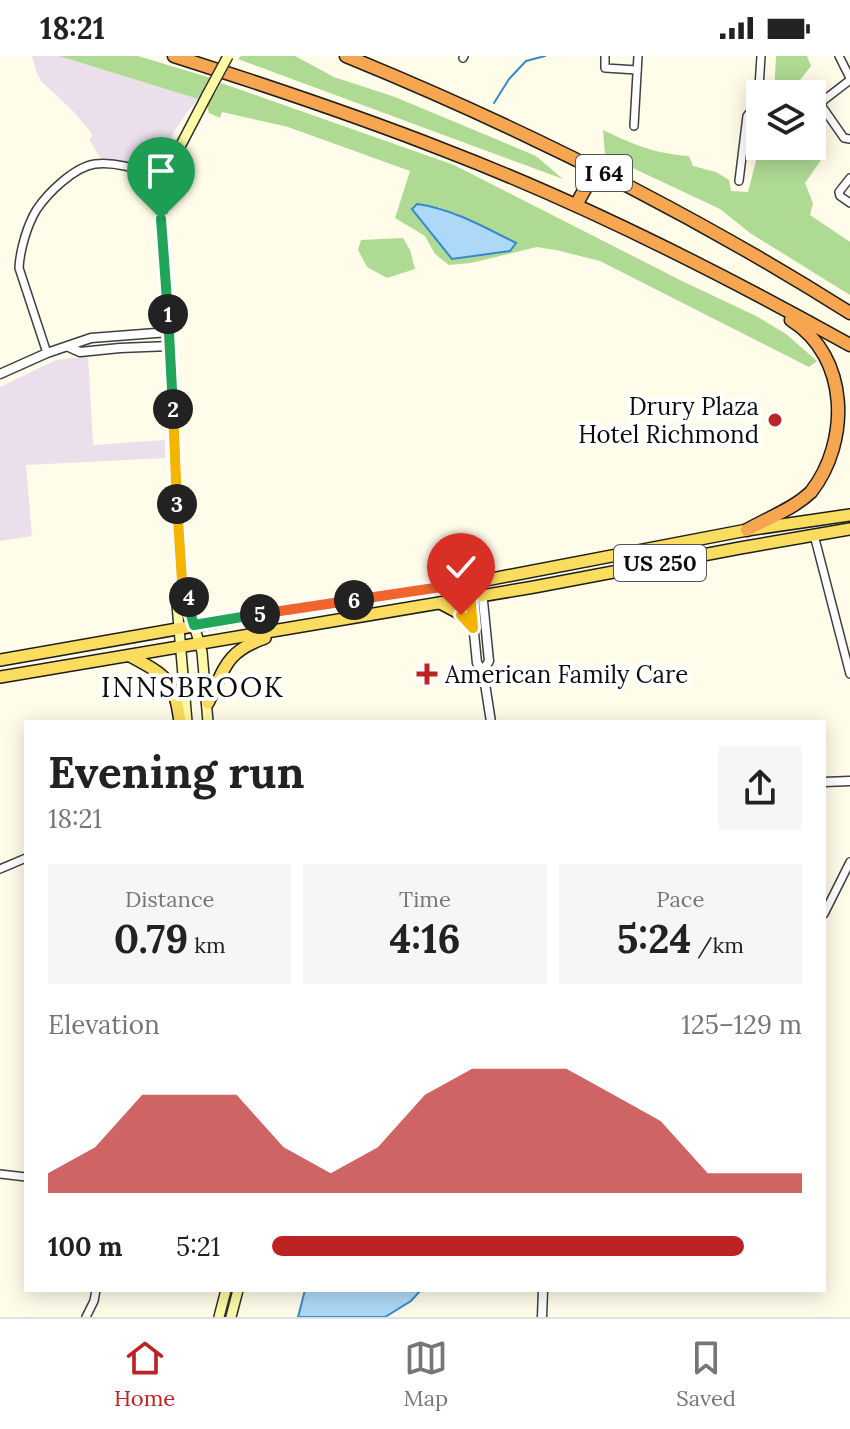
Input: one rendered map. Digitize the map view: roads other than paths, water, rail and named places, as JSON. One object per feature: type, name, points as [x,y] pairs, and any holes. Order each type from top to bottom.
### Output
[{"type":"highway","name":"I 64","points":[[174,56],[353,115],[576,205],[717,273],[850,345]]},
{"type":"highway","name":"I 64","points":[[346,56],[450,100],[596,169],[681,213],[850,313]]},
{"type":"highway","points":[[576,205],[596,169]]},
{"type":"highway","points":[[717,273],[812,336],[830,361],[842,392],[841,436],[831,464],[821,480],[795,505],[747,530]]},
{"type":"highway","points":[[792,277],[826,289],[850,304]]},
{"type":"main road","points":[[187,720],[176,593],[182,581],[161,214],[179,145],[228,56]]},
{"type":"main road","name":"US 250","points":[[0,660],[194,625],[475,582],[747,530],[850,515]]},
{"type":"main road","name":"US 250","points":[[0,677],[476,597],[850,529]]},
{"type":"main road","points":[[182,581],[189,590],[190,610],[200,643],[208,720]]},
{"type":"main road","points":[[439,603],[457,612],[473,628]]},
{"type":"main road","points":[[208,703],[223,669],[235,652],[277,630]]},
{"type":"main road","points":[[130,655],[166,678],[174,692],[180,720]]},
{"type":"main road","points":[[219,1317],[225,1292]]},
{"type":"main road","points":[[231,1317],[237,1292]]},
{"type":"street","points":[[605,56],[605,68],[637,70]]},
{"type":"street","points":[[634,126],[638,56]]},
{"type":"street","points":[[739,181],[747,116],[758,103],[761,56]]},
{"type":"street","points":[[839,56],[850,79],[821,105],[844,138],[850,139]]},
{"type":"street","points":[[47,353],[19,268],[38,208],[71,174],[96,164],[135,169],[168,179]]},
{"type":"street","points":[[850,178],[839,192],[850,203]]},
{"type":"street","points":[[0,374],[91,338],[169,332]]},
{"type":"street","points":[[69,347],[80,352],[170,346]]},
{"type":"street","points":[[814,535],[850,674]]},
{"type":"street","points":[[475,582],[489,661],[483,671]]},
{"type":"street","points":[[476,597],[473,628],[477,663],[483,671],[491,720]]},
{"type":"street","points":[[826,782],[850,781]]},
{"type":"street","points":[[0,869],[24,859]]},
{"type":"street","points":[[826,910],[850,862]]},
{"type":"street","points":[[0,1174],[24,1177]]},
{"type":"street","points":[[86,1317],[96,1292]]},
{"type":"street","points":[[542,1317],[543,1292]]},
{"type":"water","points":[[417,204],[456,214],[516,243],[510,251],[452,259],[412,209]]},
{"type":"water","points":[[304,1292],[419,1292],[411,1301],[385,1317],[298,1317]]},
{"type":"waterway","points":[[494,103],[509,79],[526,61],[545,56]]},
{"type":"place","name":"Drury Plaza Hotel Richmond","points":[[775,420]]},
{"type":"place","name":"American Family Care","points":[[427,674]]},
{"type":"district","name":"INNSBROOK","points":[[193,687]]}]
